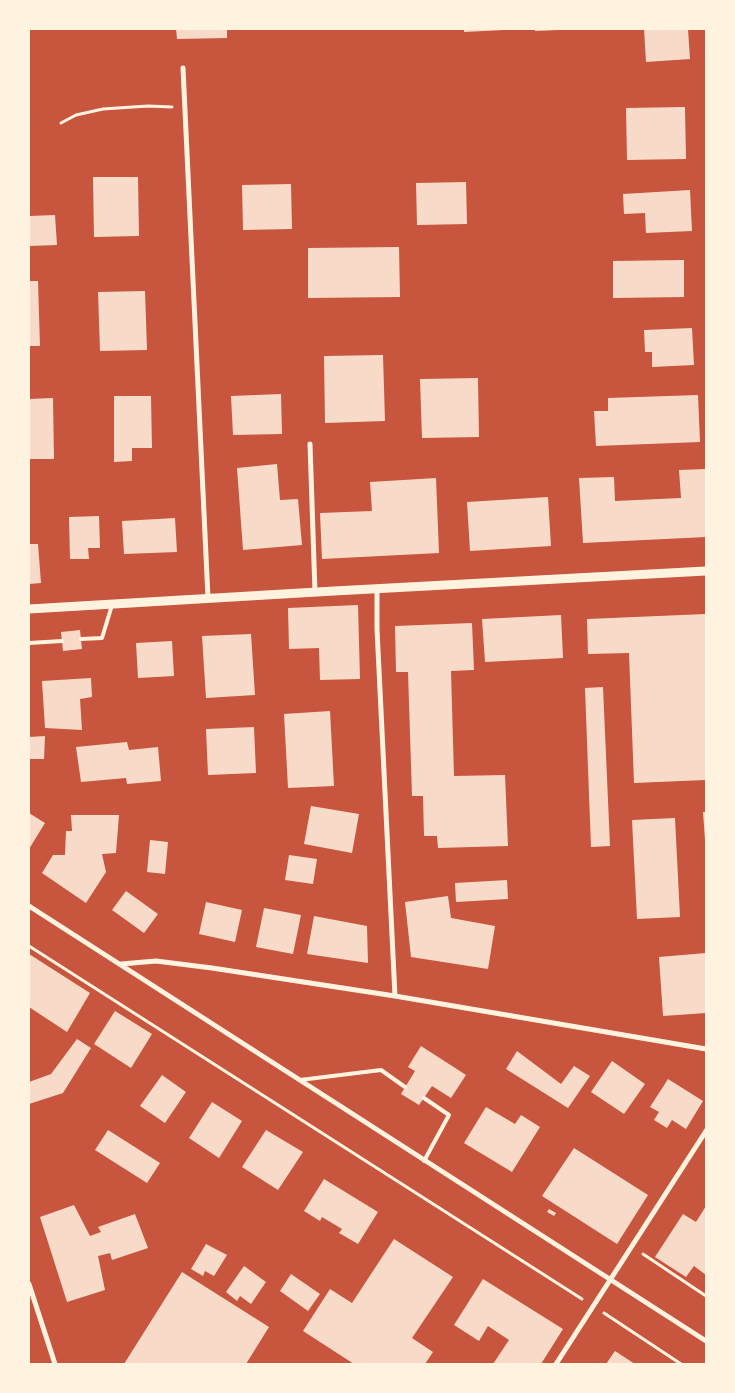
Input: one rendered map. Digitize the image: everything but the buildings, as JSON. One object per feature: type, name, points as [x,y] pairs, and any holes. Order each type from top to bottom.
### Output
[{"type":"street","points":[[183,68],[208,598]]},
{"type":"street","points":[[310,444],[315,592]]},
{"type":"street","points":[[29,609],[706,571]]},
{"type":"street","points":[[377,588],[377,629],[395,996]]},
{"type":"street","points":[[29,906],[706,1341]]},
{"type":"street","points":[[120,964],[156,961],[395,996],[706,1049]]},
{"type":"street","points":[[556,1364],[706,1131]]},
{"type":"street","points":[[29,1284],[55,1364]]},
{"type":"lane","points":[[81,639],[102,638],[113,604]]},
{"type":"lane","points":[[29,643],[62,641]]},
{"type":"lane","points":[[298,1080],[380,1070],[405,1086]]},
{"type":"lane","points":[[424,1098],[449,1115],[424,1161]]},
{"type":"path","points":[[61,124],[76,115],[103,109],[148,106],[185,108]]},
{"type":"path","points":[[29,946],[681,1364]]},
{"type":"path","points":[[632,1247],[706,1296]]}]
